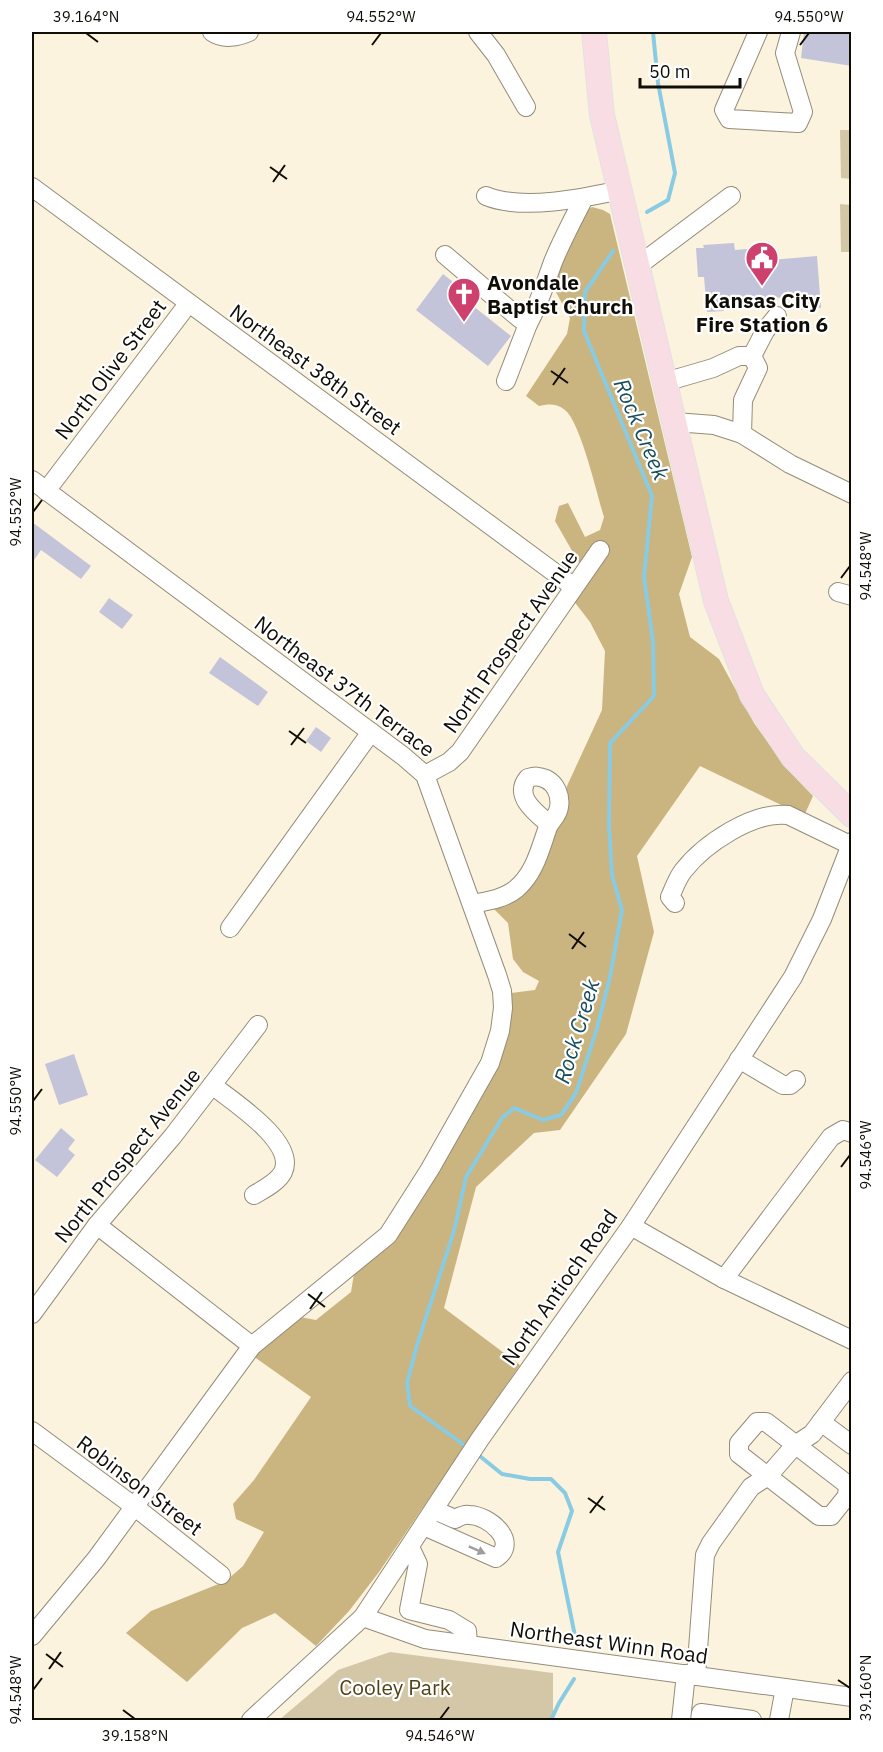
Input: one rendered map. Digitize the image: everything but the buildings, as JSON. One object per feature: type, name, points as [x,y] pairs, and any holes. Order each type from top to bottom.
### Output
[{"type":"main road","points":[[594,32],[602,115],[716,601],[752,695],[793,757],[852,815]]},
{"type":"street","points":[[219,34],[249,32]]},
{"type":"street","points":[[478,32],[496,55],[526,106]]},
{"type":"street","points":[[758,32],[724,110],[729,119],[798,123],[803,112],[785,53],[791,32]]},
{"type":"street","name":"Northeast 38th Street","points":[[32,187],[574,587]]},
{"type":"street","points":[[486,196],[519,201],[557,201],[621,190]]},
{"type":"street","points":[[639,265],[731,196]]},
{"type":"street","points":[[506,381],[528,324],[539,304],[553,262],[584,198]]},
{"type":"street","points":[[445,255],[528,324]]},
{"type":"street","name":"North Olive Street","points":[[39,485],[188,304]]},
{"type":"street","points":[[752,356],[765,331],[777,316]]},
{"type":"street","points":[[665,382],[713,369],[739,356],[752,356]]},
{"type":"street","points":[[742,434],[743,400],[758,368],[752,356]]},
{"type":"street","points":[[675,422],[714,425],[742,434],[790,464],[852,494]]},
{"type":"street","name":"Northeast 37th Terrace","points":[[32,1636],[96,1559],[252,1346],[388,1235],[430,1169],[490,1063],[502,1018],[502,991],[426,775],[404,756],[39,485]]},
{"type":"street","name":"North Prospect Avenue","points":[[426,775],[449,762],[460,752],[600,550]]},
{"type":"street","points":[[230,928],[371,732]]},
{"type":"street","points":[[675,903],[670,897],[688,865],[724,836],[759,818],[778,814],[788,815],[851,843]]},
{"type":"street","points":[[472,904],[504,897],[515,890],[525,879],[542,849],[549,824]]},
{"type":"street","name":"North Antioch Road","points":[[260,1718],[363,1617],[480,1439],[630,1226],[793,977],[822,919],[851,843]]},
{"type":"street","name":"North Prospect Avenue","points":[[32,1314],[97,1225],[173,1136],[258,1025]]},
{"type":"street","points":[[740,1059],[783,1085],[790,1085],[796,1080]]},
{"type":"street","points":[[212,1085],[272,1133],[282,1150],[286,1163],[283,1173],[272,1184],[254,1195]]},
{"type":"street","points":[[724,1279],[831,1137],[848,1132]]},
{"type":"street","points":[[97,1225],[252,1346]]},
{"type":"street","points":[[630,1226],[724,1279],[852,1340]]},
{"type":"street","points":[[681,1720],[691,1675],[705,1555],[711,1543],[751,1487],[768,1476],[795,1444],[812,1434],[852,1381]]},
{"type":"street","points":[[757,1422],[766,1422],[848,1485],[847,1496],[831,1516],[819,1516],[768,1476],[739,1454],[739,1443],[757,1422]]},
{"type":"street","points":[[821,1422],[852,1445]]},
{"type":"street","name":"Robinson Street","points":[[32,1431],[135,1507],[221,1575]]},
{"type":"street","points":[[424,1526],[496,1558],[503,1554],[504,1540],[500,1530],[494,1525],[478,1516],[467,1514],[455,1519],[434,1510]]},
{"type":"street","points":[[410,1547],[418,1564],[409,1610],[449,1620],[467,1630],[468,1645]]},
{"type":"street","name":"Northeast Winn Road","points":[[363,1617],[425,1640],[852,1697]]},
{"type":"street","points":[[779,1720],[785,1688]]},
{"type":"street","points":[[700,1720],[701,1713],[752,1720]]},
{"type":"green space","points":[[840,130],[851,130],[851,179],[841,178]]},
{"type":"green space","points":[[840,204],[851,205],[851,252],[841,252]]},
{"type":"green space","name":"Cooley Park","points":[[390,1652],[553,1673],[553,1720],[279,1720],[338,1670]]},
{"type":"shaded area","points":[[592,207],[610,214],[692,557],[679,594],[690,637],[719,659],[754,723],[787,769],[813,796],[804,816],[700,766],[637,856],[654,932],[626,1034],[560,1130],[534,1133],[476,1187],[444,1308],[520,1365],[379,1572],[349,1611],[316,1646],[275,1613],[242,1628],[187,1682],[126,1633],[151,1611],[226,1581],[243,1566],[264,1532],[236,1519],[233,1504],[254,1480],[311,1397],[253,1356],[300,1317],[316,1320],[351,1292],[354,1274],[508,1033],[511,993],[535,990],[539,981],[523,972],[513,959],[508,923],[494,909],[522,891],[556,829],[567,786],[602,710],[605,651],[590,622],[573,600],[587,577],[555,521],[559,506],[568,503],[585,537],[600,530],[604,517],[583,444],[571,417],[559,406],[539,406],[526,396],[567,334],[570,318],[551,283],[582,214]]},
{"type":"waterway","name":"Rock Creek","points":[[647,212],[668,200],[675,173],[658,83],[653,32]]},
{"type":"waterway","name":"Rock Creek","points":[[467,1447],[410,1406],[407,1383],[454,1231],[466,1177],[502,1118],[514,1108],[543,1120],[561,1115],[576,1093],[597,1028],[610,977],[622,910],[612,875],[609,826],[610,743],[654,696],[653,642],[644,577],[652,496],[584,331],[585,292],[613,251]]},
{"type":"waterway","name":"Rock Creek","points":[[476,1453],[502,1474],[530,1479],[551,1479],[565,1493],[572,1511],[558,1552],[576,1641]]},
{"type":"waterway","name":"Rock Creek","points":[[551,1720],[574,1679]]},
{"type":"place","name":"Kansas City Fire Station 6","points":[[762,287]]},
{"type":"place","name":"Avondale Baptist Church","points":[[464,323]]}]
